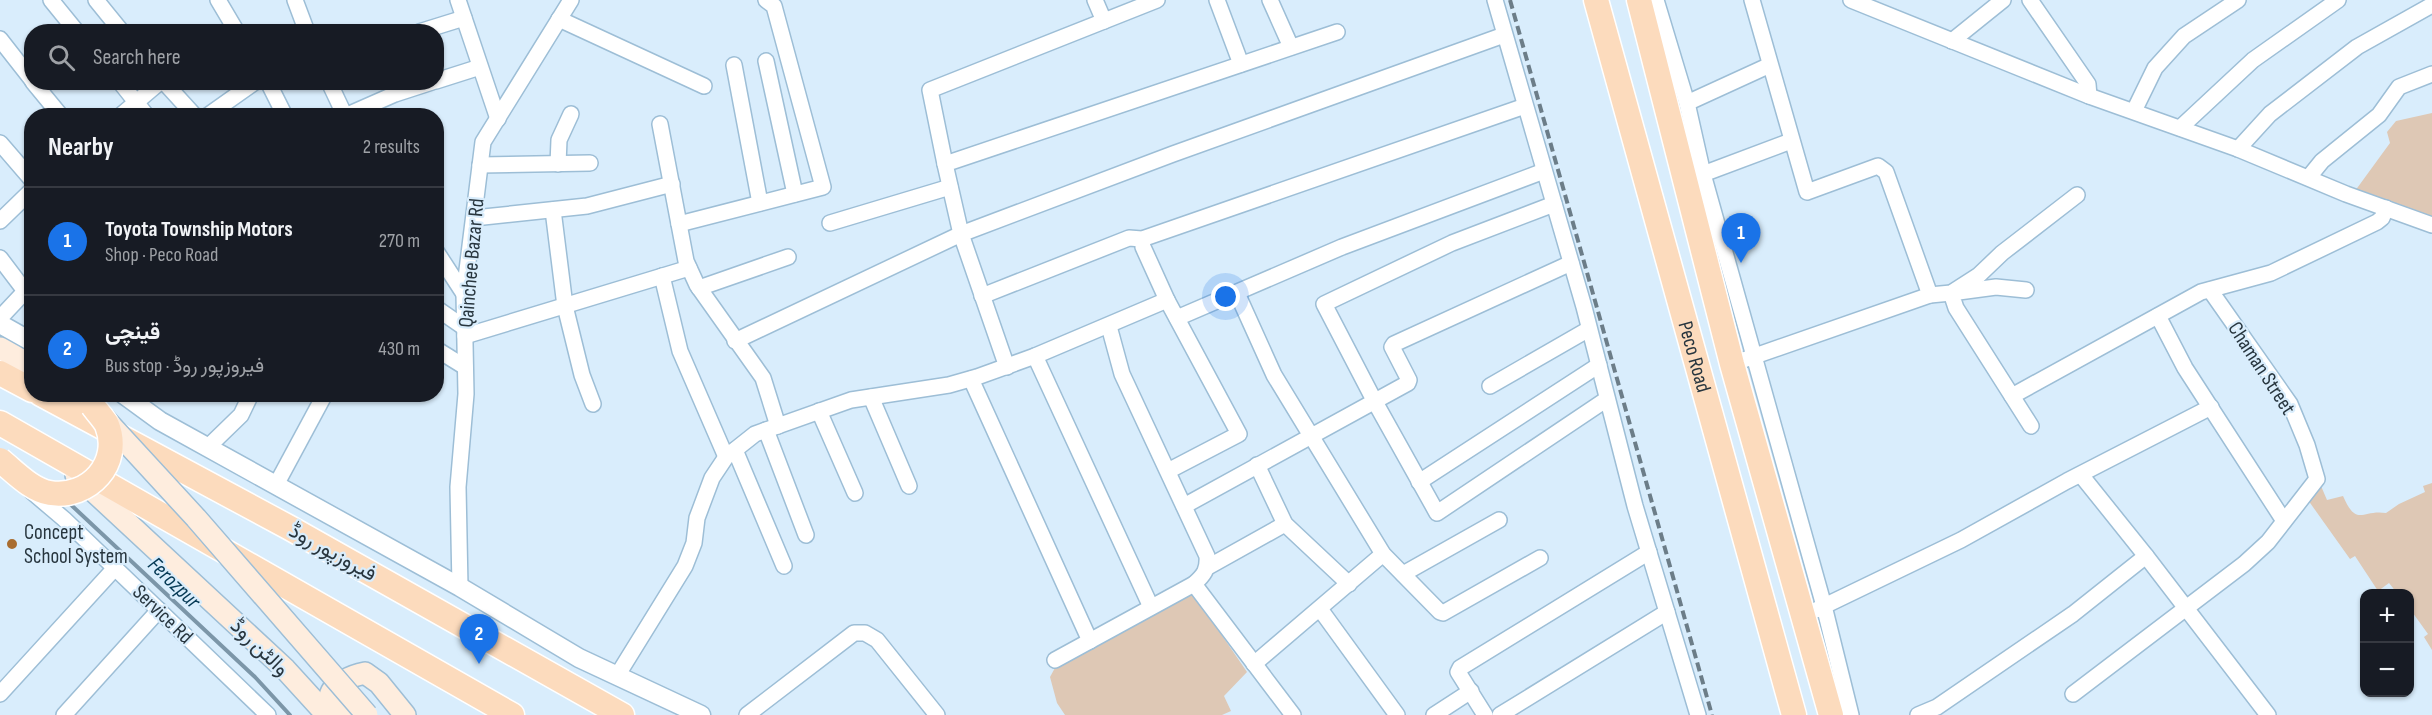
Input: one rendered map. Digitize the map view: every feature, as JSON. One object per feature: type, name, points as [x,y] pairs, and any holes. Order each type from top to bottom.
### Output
[{"type":"main road","name":"Peco Road","points":[[1596,0],[1794,715]]},
{"type":"main road","name":"Peco Road","points":[[1639,0],[1693,173],[1724,286],[1732,364],[1814,612],[1831,715]]},
{"type":"main road","points":[[1647,183],[1693,173]]},
{"type":"main road","points":[[0,348],[24,362]]},
{"type":"main road","points":[[0,373],[24,386]]},
{"type":"main road","name":"فیروزپور روڈ","points":[[55,402],[290,528],[622,715]]},
{"type":"main road","points":[[2,471],[48,493],[69,494],[86,488],[101,475],[108,461],[111,445],[106,424],[88,402]]},
{"type":"main road","points":[[88,402],[196,518],[367,715]]},
{"type":"main road","points":[[0,423],[512,715]]},
{"type":"main road","name":"والٹن روڈ","points":[[58,458],[285,669],[327,715]]},
{"type":"main road","points":[[341,715],[332,705],[330,696],[332,692],[346,678],[365,673],[379,683],[405,715]]},
{"type":"street","points":[[51,0],[70,24]]},
{"type":"street","points":[[96,0],[116,24]]},
{"type":"street","points":[[218,0],[232,24]]},
{"type":"street","points":[[458,0],[498,118]]},
{"type":"street","name":"Qainchee Bazar Rd","points":[[460,586],[458,487],[466,394],[464,294],[483,142],[571,0]]},
{"type":"street","points":[[680,224],[823,187],[774,6],[766,0]]},
{"type":"street","points":[[1095,0],[1104,21]]},
{"type":"street","points":[[1006,366],[961,234],[930,90],[1157,0]]},
{"type":"street","points":[[1217,0],[1241,64]]},
{"type":"street","points":[[1270,0],[1291,47]]},
{"type":"street","points":[[1495,0],[1571,263],[1648,552],[1698,715]]},
{"type":"street","points":[[1656,0],[1687,103],[1693,173],[1791,141]]},
{"type":"street","points":[[1752,0],[1807,192],[1878,166],[1883,168],[1930,295]]},
{"type":"street","points":[[1851,0],[1871,3],[1952,42],[2089,96],[2238,149],[2432,225]]},
{"type":"street","points":[[1952,42],[2003,0]]},
{"type":"street","points":[[2030,0],[2088,84],[2089,96]]},
{"type":"street","points":[[2134,111],[2155,68],[2184,36],[2236,0]]},
{"type":"street","points":[[2180,128],[2253,60],[2338,0]]},
{"type":"street","points":[[297,1],[304,24]]},
{"type":"street","points":[[2238,149],[2270,114],[2357,47],[2432,5]]},
{"type":"street","points":[[444,24],[464,18]]},
{"type":"street","points":[[560,20],[705,86]]},
{"type":"street","points":[[945,164],[1337,32]]},
{"type":"street","points":[[735,341],[961,234],[1173,154],[1504,35]]},
{"type":"street","points":[[0,39],[24,70]]},
{"type":"street","points":[[766,61],[795,194]]},
{"type":"street","points":[[734,65],[760,203]]},
{"type":"street","points":[[1687,103],[1770,65]]},
{"type":"street","points":[[444,78],[480,67]]},
{"type":"street","points":[[2309,177],[2322,161],[2379,114],[2399,87],[2432,74]]},
{"type":"street","points":[[39,90],[54,108]]},
{"type":"street","points":[[126,90],[141,108]]},
{"type":"street","points":[[129,108],[152,90]]},
{"type":"street","points":[[170,90],[187,108]]},
{"type":"street","points":[[218,108],[244,90]]},
{"type":"street","points":[[272,90],[281,108]]},
{"type":"street","points":[[333,90],[341,108]]},
{"type":"street","points":[[363,108],[407,90]]},
{"type":"street","points":[[982,297],[1129,238],[1142,239],[1525,106]]},
{"type":"street","points":[[558,164],[559,140],[572,114]]},
{"type":"street","points":[[660,124],[689,268],[699,288],[735,341],[764,378],[772,428],[806,535]]},
{"type":"street","points":[[0,142],[24,170]]},
{"type":"street","points":[[480,165],[590,163]]},
{"type":"street","points":[[1177,318],[1342,247],[1544,171]]},
{"type":"street","points":[[474,218],[587,206],[672,184]]},
{"type":"street","points":[[830,223],[950,187]]},
{"type":"street","points":[[1951,293],[1979,275],[2002,253],[2077,195]]},
{"type":"street","points":[[0,221],[24,198]]},
{"type":"street","points":[[1554,204],[1452,243],[1325,301],[1324,306],[1437,513],[1607,399]]},
{"type":"street","points":[[2012,396],[2201,292],[2271,273],[2377,222],[2382,218],[2386,208]]},
{"type":"street","points":[[553,210],[565,306],[582,375],[593,404]]},
{"type":"street","points":[[1143,247],[1167,300],[1239,434],[1168,471]]},
{"type":"street","points":[[699,288],[788,257]]},
{"type":"street","points":[[0,258],[24,284]]},
{"type":"street","points":[[444,263],[464,294]]},
{"type":"street","points":[[1184,506],[1409,382],[1392,347],[1394,344],[1571,263]]},
{"type":"street","points":[[444,315],[465,332],[565,306],[689,268]]},
{"type":"street","points":[[662,276],[680,351],[784,566]]},
{"type":"street","points":[[1724,286],[1755,355],[1814,612],[1851,715]]},
{"type":"street","points":[[1732,364],[1930,295],[1996,287],[2026,290]]},
{"type":"street","name":"Chaman Street","points":[[2073,694],[2244,564],[2268,542],[2317,479],[2307,445],[2283,392],[2210,290]]},
{"type":"street","points":[[1237,293],[1274,375],[1383,554],[1441,613],[1540,558]]},
{"type":"street","points":[[1951,293],[1956,308],[2031,426]]},
{"type":"street","points":[[0,318],[24,295]]},
{"type":"street","points":[[617,676],[685,566],[694,543],[700,508],[712,478],[730,453],[755,434],[850,400],[940,387],[971,379],[1035,356],[1167,300]]},
{"type":"street","points":[[2158,316],[2185,368],[2284,521]]},
{"type":"street","points":[[0,324],[24,338]]},
{"type":"street","points":[[1106,327],[1110,330],[1122,374],[1207,556],[1208,567]]},
{"type":"street","points":[[1490,386],[1589,329]]},
{"type":"street","points":[[444,354],[465,368]]},
{"type":"street","points":[[1035,356],[1151,607]]},
{"type":"street","points":[[1419,482],[1599,366]]},
{"type":"street","points":[[971,379],[1090,641]]},
{"type":"street","points":[[871,397],[909,486]]},
{"type":"street","points":[[134,402],[160,421],[460,586],[579,658],[701,715]]},
{"type":"street","points":[[207,447],[241,415],[247,402]]},
{"type":"street","points":[[276,485],[321,402]]},
{"type":"street","points":[[1814,612],[1961,540],[2211,407]]},
{"type":"street","points":[[819,411],[855,493]]},
{"type":"street","points":[[1257,465],[1285,524],[1349,584]]},
{"type":"street","name":"Service Rd","points":[[2,471],[64,519],[268,715]]},
{"type":"street","points":[[2081,475],[2146,555],[2268,715]]},
{"type":"street","points":[[1402,574],[1499,520]]},
{"type":"street","points":[[1055,660],[1194,584],[1208,567],[1285,524]]},
{"type":"street","points":[[1485,715],[1458,672],[1460,668],[1648,552]]},
{"type":"street","points":[[1254,664],[1383,554]]},
{"type":"street","points":[[1918,715],[1937,707],[2054,627],[2146,555]]},
{"type":"street","points":[[0,694],[115,568]]},
{"type":"street","points":[[1194,584],[1293,715]]},
{"type":"street","points":[[1320,609],[1397,715]]},
{"type":"street","points":[[64,715],[159,610]]},
{"type":"street","points":[[1500,715],[1667,612]]},
{"type":"street","points":[[747,715],[854,633],[865,633],[877,640],[937,715]]},
{"type":"street","points":[[1434,715],[1471,691]]},
{"type":"shaded area","points":[[2432,113],[2432,219],[2355,191],[2390,143],[2387,132],[2396,121]]},
{"type":"shaded area","points":[[2432,483],[2432,650],[2424,637],[2428,634],[2414,615],[2414,589],[2394,589],[2389,583],[2377,589],[2355,556],[2350,559],[2308,500],[2321,486],[2327,500],[2343,496],[2352,512],[2356,514],[2386,513],[2425,492],[2423,486]]},
{"type":"shaded area","points":[[1191,590],[1247,672],[1224,696],[1231,711],[1222,715],[1065,715],[1057,703],[1050,677],[1056,666]]},
{"type":"waterway","name":"Ferozpur","points":[[68,502],[255,677],[290,715]]},
{"type":"railway","points":[[1510,0],[1712,715]]},
{"type":"place","name":"Toyota Township Motors","points":[[1741,263]]},
{"type":"place","name":"Concept School System","points":[[12,544]]},
{"type":"place","name":"قینچی","points":[[479,664]]}]
